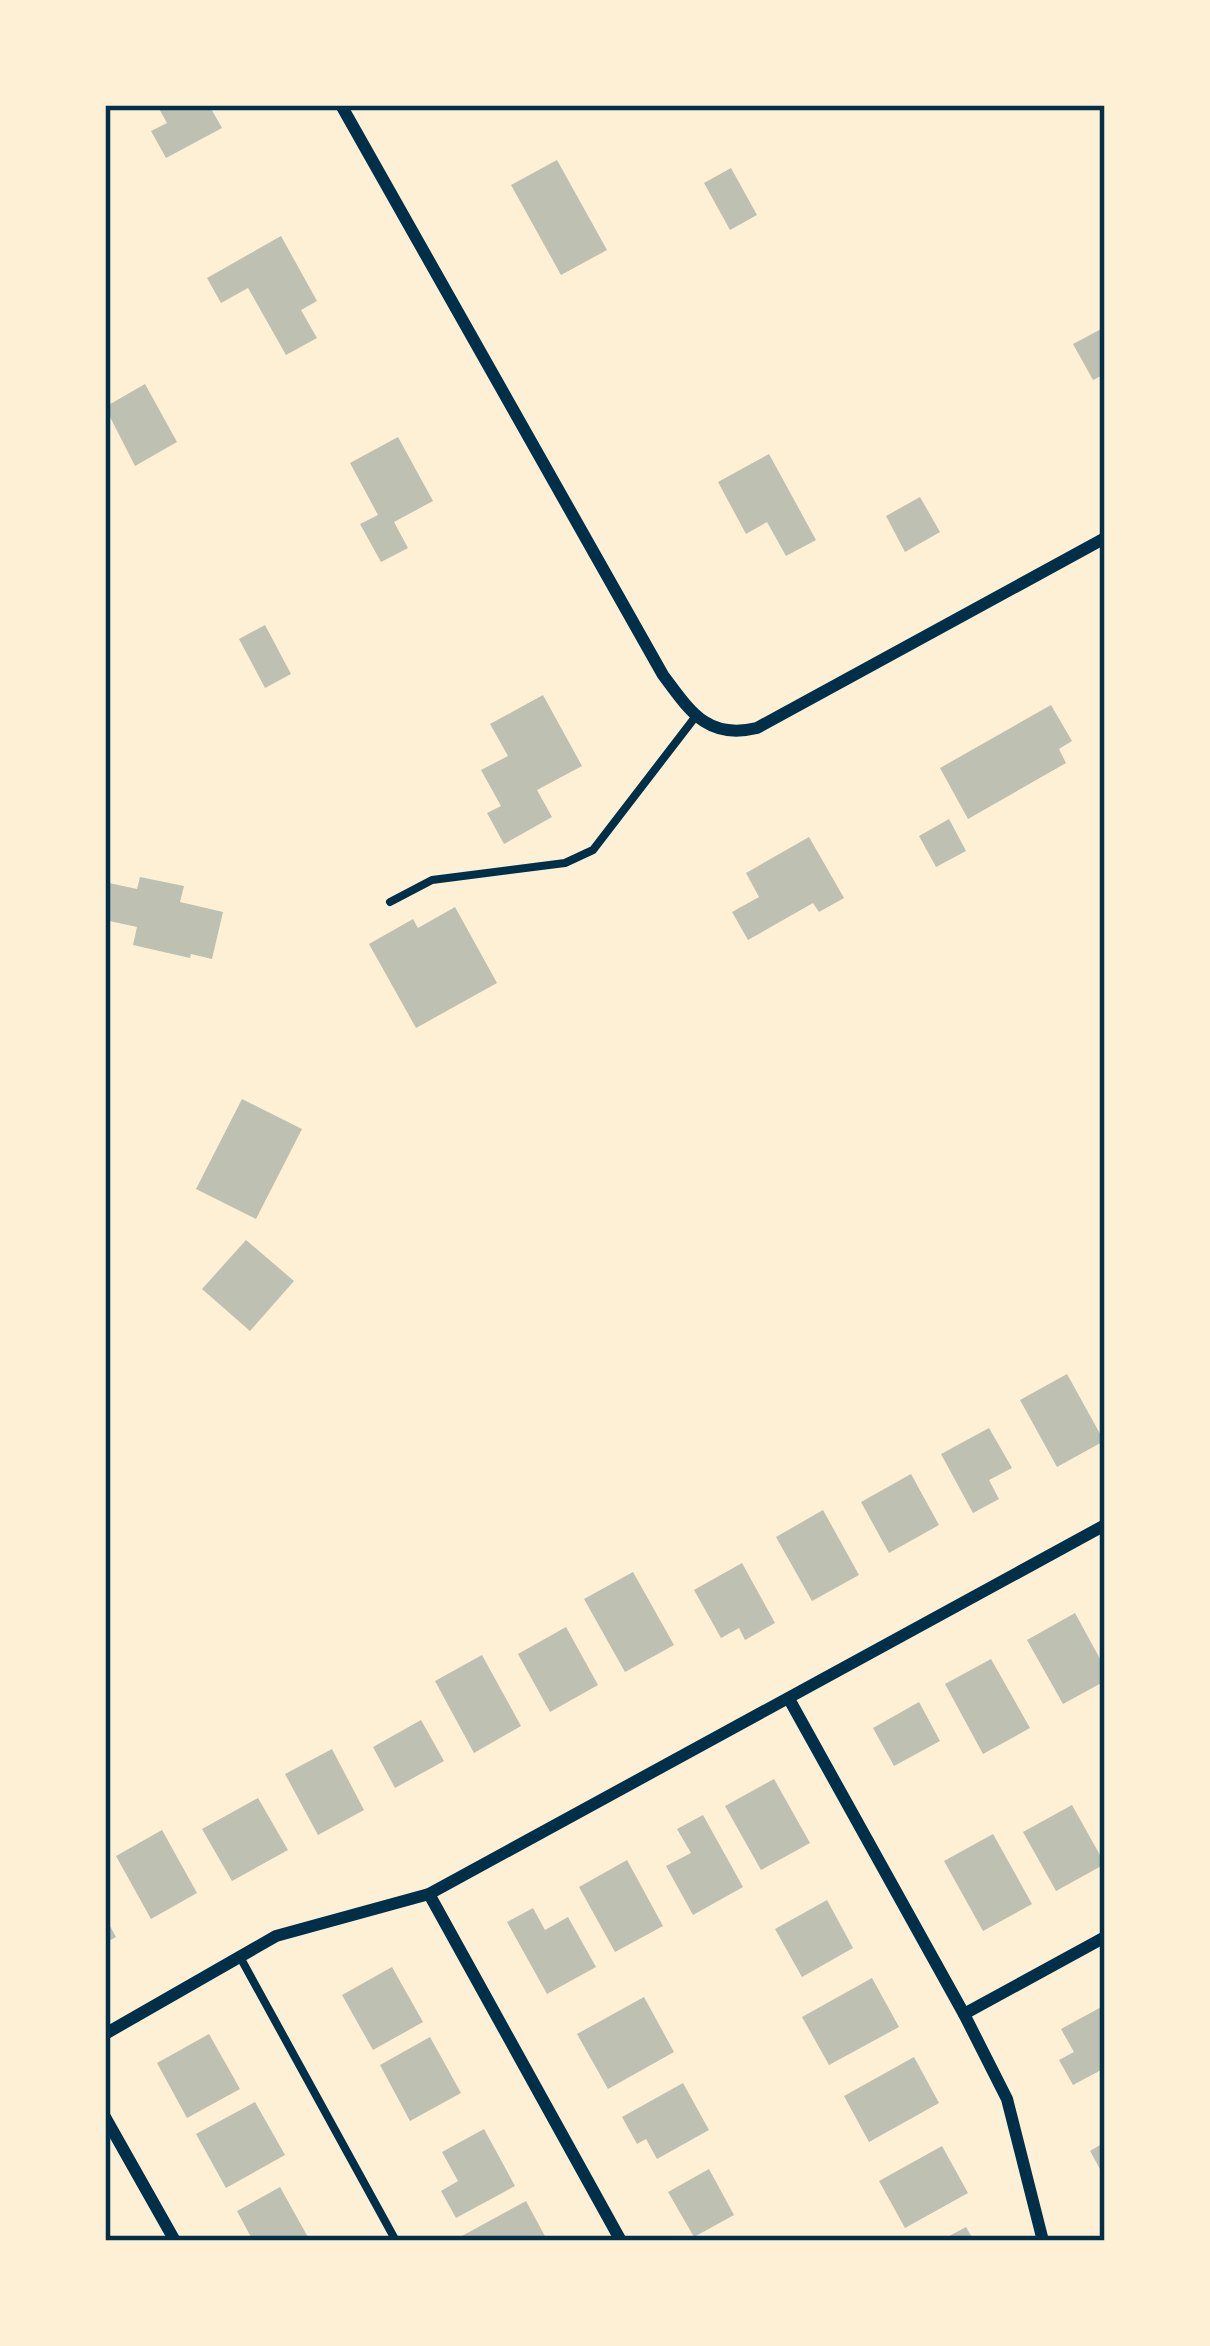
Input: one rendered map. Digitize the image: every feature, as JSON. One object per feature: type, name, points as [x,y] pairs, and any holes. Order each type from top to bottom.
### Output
[{"type":"street","points":[[341,105],[663,675],[711,728],[736,734],[757,728],[1105,538]]},
{"type":"street","points":[[105,2034],[276,1936],[429,1894],[1105,1526]]},
{"type":"street","points":[[790,1699],[1007,2099],[1043,2241]]},
{"type":"street","points":[[429,1894],[621,2241]]},
{"type":"street","points":[[964,2014],[1105,1937]]},
{"type":"street","points":[[105,2117],[175,2241]]},
{"type":"lane","points":[[390,902],[432,880],[565,863],[593,850],[697,715]]},
{"type":"lane","points":[[240,1957],[397,2241]]},
{"type":"building","points":[[157,105],[209,105],[222,128],[166,158],[151,131],[167,123]]},
{"type":"building","points":[[557,160],[607,250],[561,275],[511,185]]},
{"type":"building","points":[[731,168],[757,215],[730,230],[704,183]]},
{"type":"building","points":[[281,236],[317,301],[301,310],[317,338],[286,355],[248,288],[221,303],[207,278]]},
{"type":"building","points":[[1105,327],[1105,374],[1093,380],[1073,344]]},
{"type":"building","points":[[145,384],[177,442],[135,466],[105,407]]},
{"type":"building","points":[[398,437],[433,501],[394,522],[408,548],[381,562],[360,524],[378,515],[350,463]]},
{"type":"building","points":[[769,454],[816,540],[786,556],[767,522],[746,534],[718,482]]},
{"type":"building","points":[[920,497],[940,532],[905,552],[886,516]]},
{"type":"building","points":[[265,625],[291,674],[265,688],[239,639]]},
{"type":"building","points":[[543,695],[582,766],[537,790],[552,817],[504,844],[487,813],[501,806],[481,770],[508,756],[490,724]]},
{"type":"building","points":[[1051,705],[1072,741],[1059,749],[1066,763],[968,819],[940,768]]},
{"type":"building","points":[[949,819],[966,851],[936,867],[919,836]]},
{"type":"building","points":[[809,837],[844,898],[819,912],[813,903],[748,940],[732,912],[759,897],[746,873]]},
{"type":"building","points":[[140,877],[184,886],[180,902],[223,912],[212,959],[133,945],[137,927],[105,920],[109,883],[137,889]]},
{"type":"building","points":[[455,907],[497,983],[416,1028],[369,944],[413,919],[418,928]]},
{"type":"building","points":[[242,1099],[302,1129],[256,1219],[196,1189]]},
{"type":"building","points":[[246,1240],[294,1281],[250,1331],[202,1289]]},
{"type":"building","points":[[1067,1374],[1104,1441],[1057,1467],[1020,1400]]},
{"type":"building","points":[[989,1428],[1012,1468],[989,1480],[999,1499],[973,1513],[941,1454]]},
{"type":"building","points":[[911,1474],[939,1525],[889,1553],[861,1502]]},
{"type":"building","points":[[823,1510],[859,1575],[812,1601],[776,1537]]},
{"type":"building","points":[[742,1563],[775,1623],[745,1640],[739,1628],[721,1638],[694,1590]]},
{"type":"building","points":[[633,1572],[674,1645],[625,1672],[584,1599]]},
{"type":"building","points":[[1075,1613],[1105,1668],[1105,1681],[1063,1704],[1027,1640]]},
{"type":"building","points":[[566,1627],[598,1685],[550,1712],[518,1654]]},
{"type":"building","points":[[482,1655],[521,1726],[474,1753],[435,1681]]},
{"type":"building","points":[[991,1659],[1030,1728],[983,1754],[945,1684]]},
{"type":"building","points":[[919,1702],[940,1741],[894,1766],[873,1728]]},
{"type":"building","points":[[421,1720],[444,1761],[395,1788],[373,1747]]},
{"type":"building","points":[[332,1749],[364,1810],[318,1835],[285,1774]]},
{"type":"building","points":[[774,1779],[810,1843],[761,1870],[725,1806]]},
{"type":"building","points":[[258,1798],[288,1850],[232,1881],[202,1829]]},
{"type":"building","points":[[1072,1805],[1105,1864],[1056,1891],[1023,1832]]},
{"type":"building","points":[[703,1815],[743,1887],[693,1915],[666,1866],[691,1853],[677,1829]]},
{"type":"building","points":[[162,1830],[197,1893],[151,1919],[116,1856]]},
{"type":"building","points":[[993,1834],[1032,1904],[983,1931],[944,1861]]},
{"type":"building","points":[[627,1860],[663,1926],[615,1952],[579,1887]]},
{"type":"building","points":[[827,1900],[853,1948],[802,1977],[775,1929]]},
{"type":"building","points":[[533,1908],[545,1930],[568,1917],[596,1967],[547,1994],[507,1922]]},
{"type":"building","points":[[105,1917],[116,1937],[105,1943]]},
{"type":"building","points":[[392,1967],[423,2022],[373,2050],[342,1995]]},
{"type":"building","points":[[872,1978],[899,2027],[829,2065],[802,2017]]},
{"type":"building","points":[[644,1997],[674,2052],[608,2089],[577,2034]]},
{"type":"building","points":[[1105,2005],[1105,2068],[1073,2085],[1059,2060],[1074,2052],[1061,2029]]},
{"type":"building","points":[[209,2034],[240,2089],[187,2118],[157,2063]]},
{"type":"building","points":[[430,2037],[461,2093],[410,2121],[380,2065]]},
{"type":"building","points":[[914,2057],[939,2103],[869,2142],[844,2096]]},
{"type":"building","points":[[683,2083],[709,2130],[657,2159],[646,2139],[637,2144],[622,2117]]},
{"type":"building","points":[[255,2102],[285,2155],[226,2188],[196,2134]]},
{"type":"building","points":[[484,2129],[515,2186],[456,2218],[441,2191],[458,2181],[442,2152]]},
{"type":"building","points":[[1105,2142],[1105,2178],[1090,2151]]},
{"type":"building","points":[[942,2146],[968,2193],[905,2228],[879,2181]]},
{"type":"building","points":[[709,2169],[734,2215],[694,2237],[668,2192]]},
{"type":"building","points":[[280,2187],[309,2239],[253,2241],[237,2211]]},
{"type":"building","points":[[526,2201],[547,2240],[462,2241],[460,2237]]},
{"type":"building","points":[[966,2227],[974,2241],[940,2241]]}]
